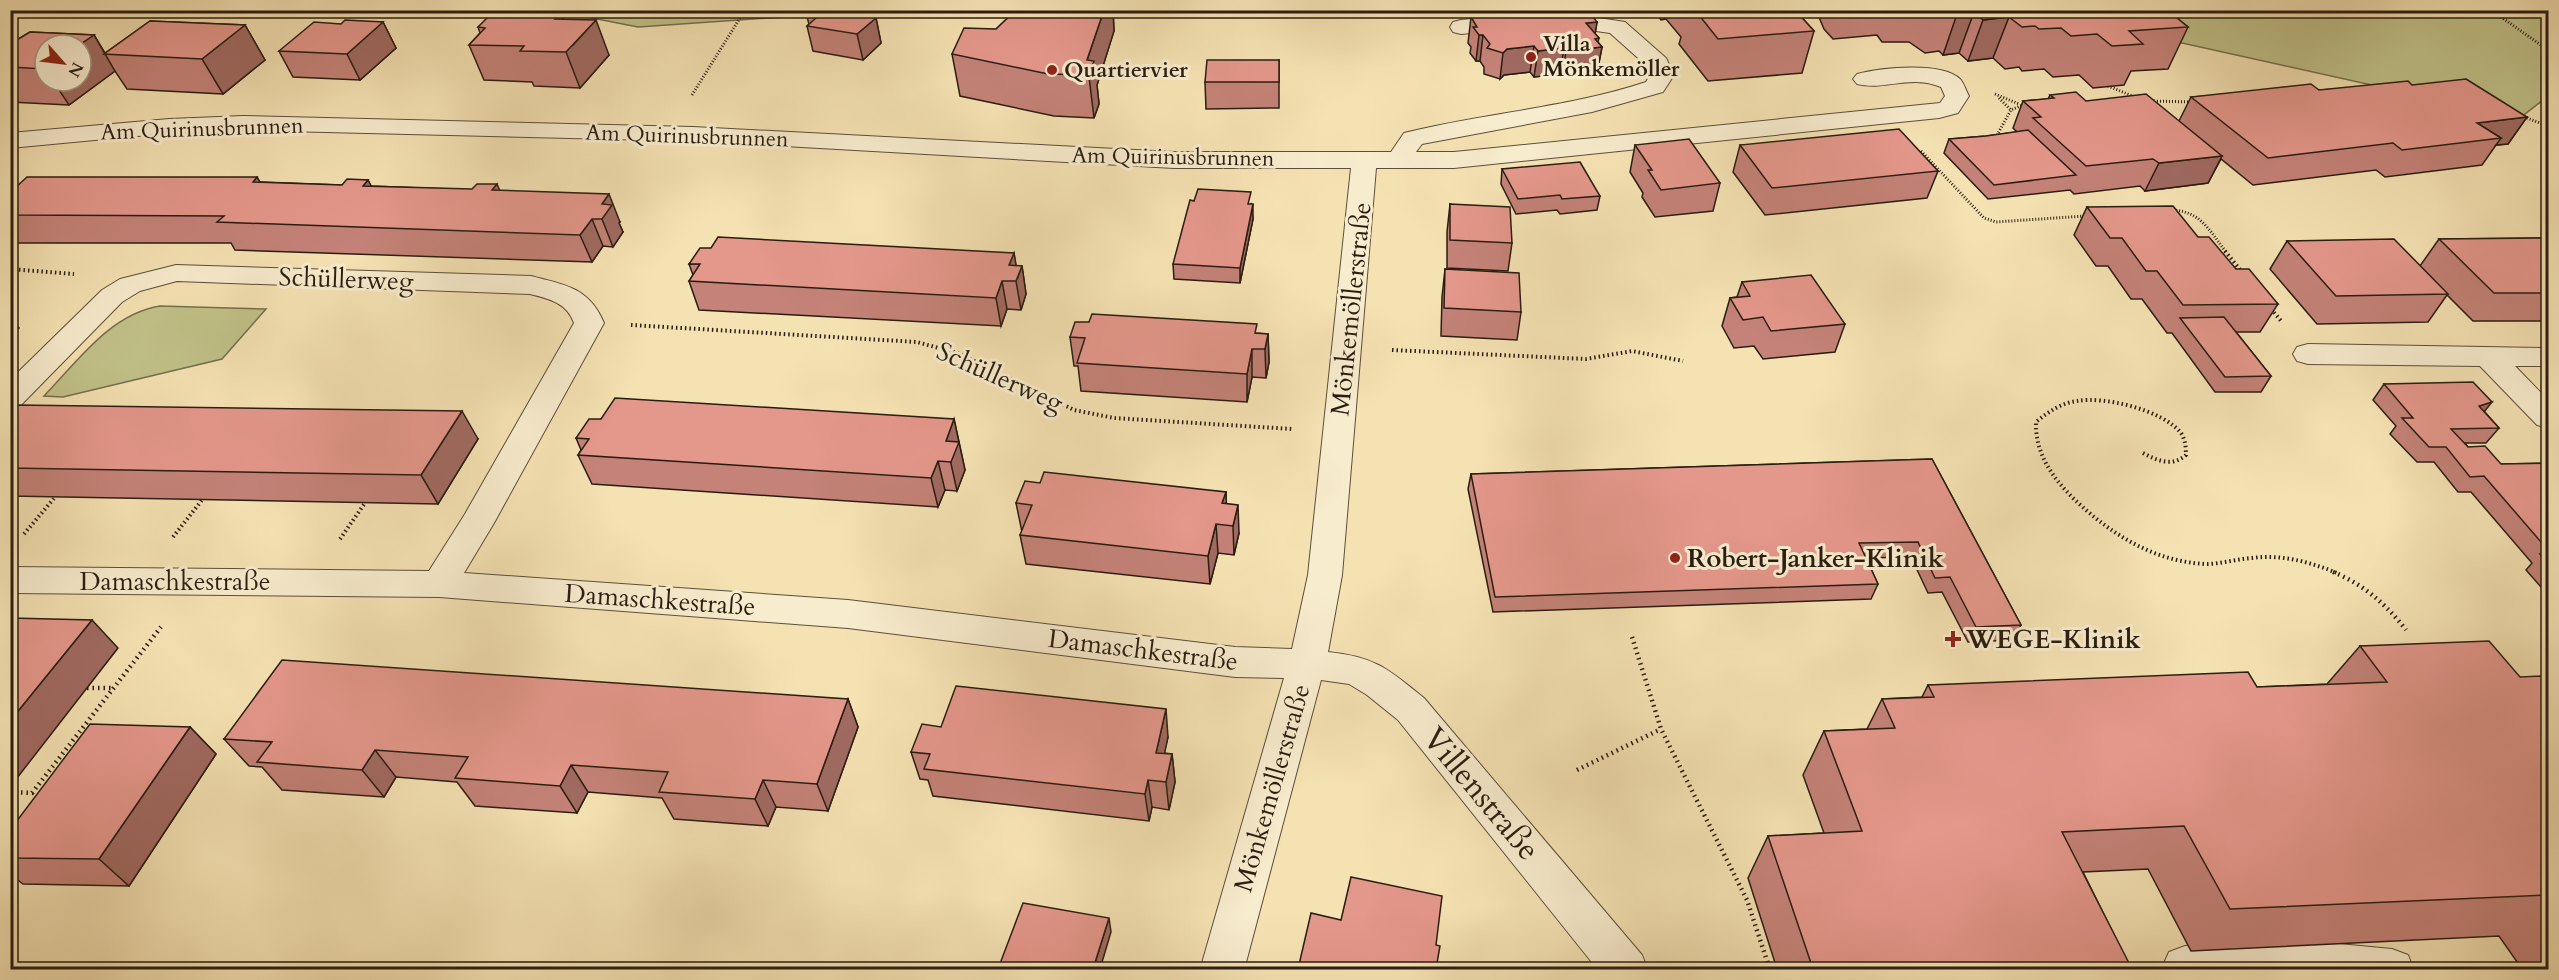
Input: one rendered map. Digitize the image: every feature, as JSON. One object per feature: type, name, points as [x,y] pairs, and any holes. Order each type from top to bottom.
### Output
[{"type":"street","points":[[1398,160],[1413,138],[1484,123],[1540,116],[1629,97],[1655,87],[1662,75],[1658,63],[1617,27],[1554,18],[1461,27]]},
{"type":"street","points":[[1364,160],[1454,160],[1887,116],[1949,108],[1957,96],[1952,83],[1920,73],[1865,79]]},
{"type":"street","name":"Am Quirinusbrunnen","points":[[10,141],[169,126],[243,123],[667,133],[1174,160],[1364,160]]},
{"type":"street","name":"Mönkemöllerstraße","points":[[1222,969],[1306,664],[1325,575],[1364,160]]},
{"type":"street","name":"Schüllerweg","points":[[10,398],[112,296],[130,285],[177,273],[531,285],[564,294],[585,309],[588,323]]},
{"type":"street","points":[[439,584],[477,523],[588,323]]},
{"type":"street","points":[[2308,354],[2548,357]]},
{"type":"street","points":[[2488,356],[2548,418]]},
{"type":"street","name":"Damaschkestraße","points":[[10,580],[439,584],[848,614],[1234,662],[1306,664]]},
{"type":"street","name":"Villenstraße","points":[[1306,664],[1356,670],[1380,684],[1411,709],[1626,969]]},
{"type":"street","points":[[2183,969],[2185,967],[2318,963],[2392,969]]},
{"type":"path","points":[[667,133],[745,10]]},
{"type":"path","points":[[2491,10],[2548,50]]},
{"type":"path","points":[[2108,86],[2144,101],[2196,102]]},
{"type":"path","points":[[1996,95],[2011,110]]},
{"type":"path","points":[[2127,102],[2138,102]]},
{"type":"path","points":[[2184,102],[2191,108]]},
{"type":"path","points":[[1989,137],[1997,135],[2011,110],[2019,104],[2031,103]]},
{"type":"path","points":[[1887,116],[1984,218],[1996,222],[2087,216]]},
{"type":"path","points":[[2523,117],[2548,126]]},
{"type":"path","points":[[2165,210],[2187,211],[2198,216],[2249,281]]},
{"type":"path","points":[[2271,308],[2308,354]]},
{"type":"path","name":"Schüllerweg","points":[[588,323],[917,342],[960,354],[1074,410],[1114,418],[1339,432]]},
{"type":"path","points":[[1348,346],[1414,352],[1586,359],[1632,351],[1683,361]]},
{"type":"path","points":[[2143,453],[2159,462],[2170,463],[2180,461],[2186,454],[2186,446],[2182,434],[2167,420],[2141,409],[2108,402],[2083,399],[2064,404],[2048,411],[2036,422],[2036,440],[2056,480],[2079,503],[2123,537],[2154,554],[2203,564],[2260,557],[2292,559],[2330,570],[2362,586],[2389,608],[2406,630]]},
{"type":"path","points":[[18,541],[56,496]]},
{"type":"path","points":[[10,792],[32,793],[196,581]]},
{"type":"path","points":[[1632,637],[1661,729],[1747,900],[1770,969]]},
{"type":"path","points":[[87,688],[113,688]]},
{"type":"path","points":[[1577,770],[1661,729]]},
{"type":"green space","points":[[556,11],[869,11],[638,27]]},
{"type":"green space","points":[[2038,11],[2548,11],[2548,96],[2520,118]]},
{"type":"green space","points":[[160,306],[266,309],[222,359],[63,397],[44,396],[82,354],[110,329],[142,311]]},
{"type":"building","points":[[808,10],[849,10],[855,14],[876,18],[857,34],[807,26],[816,18]]},
{"type":"building","points":[[1016,10],[1104,10],[1087,60],[1094,61],[1089,75],[1048,74],[952,54],[964,28],[996,29]]},
{"type":"building","points":[[1529,10],[1588,10],[1597,22],[1586,23],[1599,38],[1595,39],[1602,47],[1538,51],[1534,46],[1507,49],[1503,53],[1487,48],[1490,44],[1473,27],[1477,27],[1471,17]]},
{"type":"building","points":[[1695,10],[1795,10],[1814,31],[1718,39]]},
{"type":"building","points":[[1954,10],[2167,10],[2188,27],[2129,31],[2143,44],[2112,46],[2097,34],[2071,36],[2061,28],[2022,27],[2009,17],[1983,20],[1974,12],[1957,14]]},
{"type":"building","points":[[494,11],[561,13],[555,19],[596,20],[566,52],[520,51],[524,46],[469,45],[485,28],[478,27]]},
{"type":"building","points":[[345,20],[383,22],[347,54],[279,51],[314,22],[341,24]]},
{"type":"building","points":[[150,21],[245,25],[202,59],[104,54]]},
{"type":"building","points":[[30,32],[51,33],[33,33],[33,68],[10,67],[10,44]]},
{"type":"building","points":[[1207,60],[1279,60],[1279,82],[1205,82]]},
{"type":"building","points":[[2466,79],[2527,117],[2477,123],[2501,138],[2402,150],[2393,143],[2268,158],[2191,97],[2311,84],[2319,90],[2408,81],[2412,85]]},
{"type":"building","points":[[2076,92],[2086,101],[2146,94],[2222,156],[2159,163],[2153,159],[2086,166],[2033,118],[2041,117],[2023,101],[2054,98],[2050,95]]},
{"type":"building","points":[[1899,129],[1938,171],[1772,188],[1740,145]]},
{"type":"building","points":[[2028,130],[2076,175],[1994,185],[1949,139],[1986,136]]},
{"type":"building","points":[[1689,139],[1720,183],[1661,190],[1648,170],[1652,170],[1635,145]]},
{"type":"building","points":[[1580,162],[1600,196],[1562,199],[1560,195],[1518,199],[1502,169]]},
{"type":"building","points":[[27,177],[257,177],[253,182],[342,185],[347,179],[368,180],[363,186],[472,189],[477,184],[497,184],[492,190],[609,194],[602,204],[612,205],[602,219],[592,219],[580,235],[217,222],[224,216],[10,215],[10,188],[15,188]]},
{"type":"building","points":[[1198,189],[1251,192],[1248,204],[1253,204],[1240,268],[1173,264],[1190,200],[1194,201]]},
{"type":"building","points":[[1450,204],[1510,207],[1512,243],[1450,240]]},
{"type":"building","points":[[2173,206],[2198,237],[2209,237],[2236,269],[2249,269],[2278,304],[2183,305],[2157,271],[2146,271],[2122,238],[2110,238],[2087,207]]},
{"type":"building","points":[[718,237],[1014,253],[1009,265],[1022,266],[1016,281],[1002,281],[996,298],[689,281],[700,264],[689,264],[700,248],[711,248]]},
{"type":"building","points":[[2548,238],[2548,293],[2494,293],[2439,239]]},
{"type":"building","points":[[2394,239],[2448,294],[2336,296],[2287,241]]},
{"type":"building","points":[[1445,269],[1519,273],[1521,312],[1444,308]]},
{"type":"building","points":[[1811,275],[1845,324],[1771,331],[1763,317],[1743,320],[1730,298],[1750,296],[1742,282]]},
{"type":"building","points":[[1092,314],[1257,324],[1255,333],[1268,334],[1265,349],[1252,349],[1247,374],[1077,363],[1085,338],[1070,337],[1075,322],[1089,322]]},
{"type":"building","points":[[2224,317],[2271,376],[2225,377],[2180,318]]},
{"type":"building","points":[[2473,382],[2492,402],[2479,406],[2499,428],[2451,429],[2468,447],[2485,446],[2501,464],[2548,463],[2548,550],[2484,476],[2470,477],[2446,447],[2429,447],[2402,418],[2413,418],[2384,384]]},
{"type":"building","points":[[615,398],[954,419],[946,441],[959,442],[951,462],[938,461],[931,478],[578,455],[589,439],[576,438],[589,419],[601,419]]},
{"type":"building","points":[[17,405],[462,411],[421,475],[10,468],[10,411]]},
{"type":"building","name":"Robert-Janker-Klinik","points":[[1932,459],[2021,625],[1976,627],[1950,577],[1935,578],[1918,542],[1859,543],[1878,584],[1495,597],[1471,474]]},
{"type":"building","points":[[1044,472],[1226,492],[1222,503],[1238,505],[1233,526],[1216,524],[1208,556],[1020,535],[1032,505],[1016,503],[1025,481],[1040,483]]},
{"type":"building","points":[[2540,554],[2548,554],[2548,564]]},
{"type":"building","points":[[10,618],[92,620],[10,721]]},
{"type":"building","points":[[2489,641],[2520,677],[2541,676],[2548,685],[2548,895],[2230,909],[2184,826],[2062,832],[2132,969],[1813,969],[1768,836],[1862,831],[1824,731],[1895,728],[1882,699],[1934,697],[1928,685],[2248,672],[2257,687],[2387,682],[2360,646]]},
{"type":"building","points":[[282,660],[848,699],[817,784],[763,780],[755,799],[659,792],[668,772],[571,765],[560,786],[455,778],[468,757],[375,750],[362,770],[257,762],[272,742],[224,739]]},
{"type":"building","points":[[956,686],[1166,709],[1156,753],[1172,754],[1166,782],[1148,780],[1145,794],[924,769],[930,754],[911,752],[922,724],[941,727]]},
{"type":"building","points":[[90,724],[190,727],[99,859],[10,858],[10,830]]},
{"type":"building","points":[[1351,877],[1442,896],[1436,945],[1440,946],[1436,969],[1298,969],[1311,913],[1341,920]]},
{"type":"building","points":[[1023,903],[1109,918],[1093,969],[998,969]]},
{"type":"place","name":"Villa Mönkemöller","points":[[1531,57]]},
{"type":"place","name":"Quartiervier","points":[[1052,70]]},
{"type":"place","name":"Robert-Janker-Klinik","points":[[1675,558]]},
{"type":"place","name":"WEGE-Klinik","points":[[1953,639]]}]
